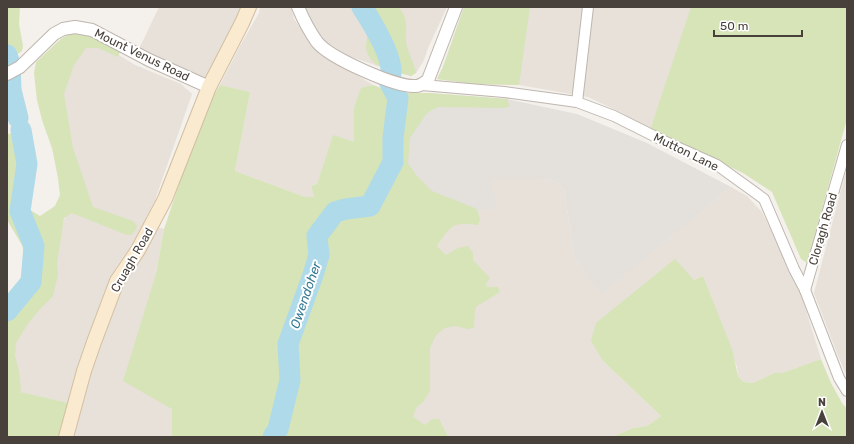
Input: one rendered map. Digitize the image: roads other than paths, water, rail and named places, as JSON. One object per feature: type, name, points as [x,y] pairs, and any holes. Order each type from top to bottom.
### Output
[{"type":"main road","name":"Cruagh Road","points":[[66,437],[84,371],[117,281],[138,250],[165,199],[209,87],[249,7]]},
{"type":"street","points":[[298,7],[318,43],[338,58],[373,75],[405,85],[414,86],[422,85],[428,80],[456,7]]},
{"type":"street","points":[[576,102],[588,7]]},
{"type":"street","name":"Mount Venus Road","points":[[7,74],[20,67],[54,34],[63,29],[75,27],[92,30],[149,60],[209,87]]},
{"type":"street","name":"Mutton Lane","points":[[422,85],[504,92],[576,102],[614,116],[718,166],[764,199],[794,269],[805,290],[839,378],[847,391]]},
{"type":"street","name":"Cloragh Road","points":[[805,290],[847,145]]},
{"type":"waterway","name":"Owendoher","points":[[273,437],[278,429],[290,380],[288,344],[319,255],[317,236],[335,212],[370,206],[393,162],[393,138],[398,98],[389,81],[391,73],[385,48],[362,7]]},
{"type":"waterway","points":[[7,55],[10,64],[11,90],[18,118]]},
{"type":"waterway","points":[[7,311],[31,282],[34,246],[20,211],[27,164],[21,130]]}]
